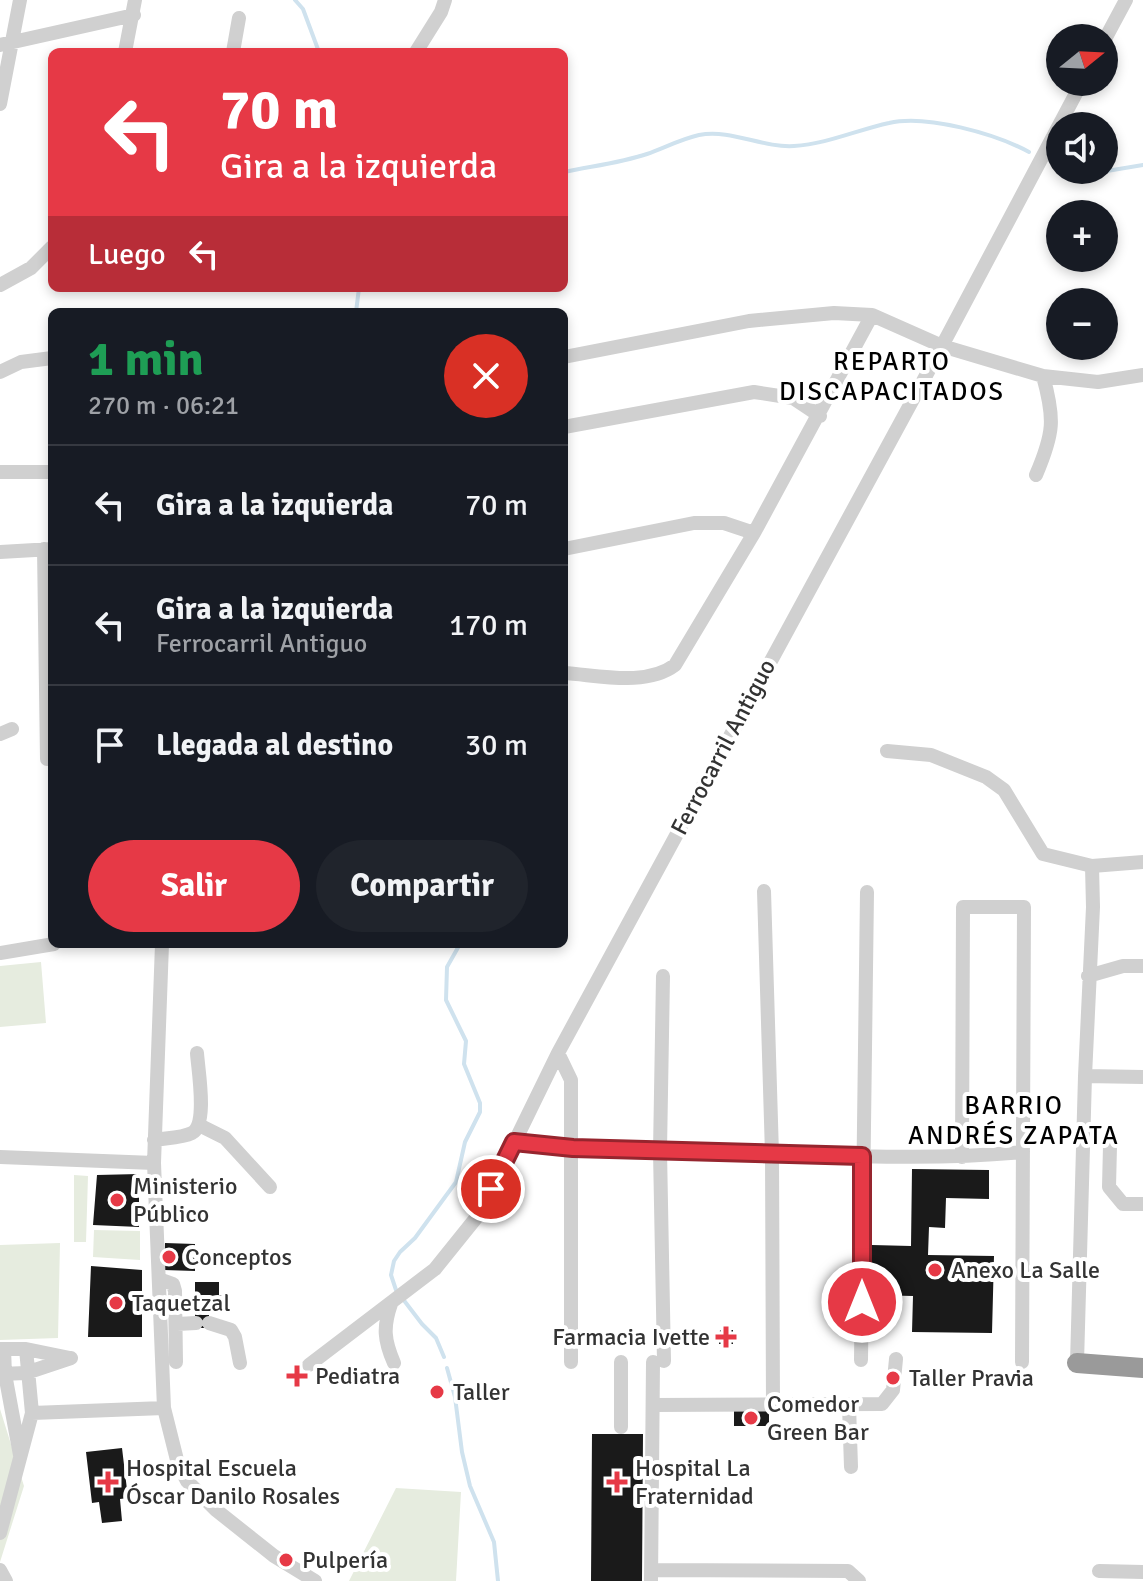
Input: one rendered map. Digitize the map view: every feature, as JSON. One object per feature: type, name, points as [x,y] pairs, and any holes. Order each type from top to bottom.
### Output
[{"type":"highway","points":[[1077,1363],[1143,1364]]},
{"type":"street","points":[[0,104],[6,44],[20,0]]},
{"type":"street","points":[[418,48],[445,0]]},
{"type":"street","points":[[1113,24],[1126,0]]},
{"type":"street","points":[[6,44],[134,7],[126,48]]},
{"type":"street","points":[[234,48],[239,18]]},
{"type":"street","name":"Ferrocarril Antiguo","points":[[309,1365],[435,1269],[480,1213],[558,1053],[1075,96]]},
{"type":"street","points":[[0,285],[31,268],[48,251]]},
{"type":"street","points":[[31,268],[48,266]]},
{"type":"street","points":[[568,356],[749,321],[834,313],[872,315],[942,346],[1043,376],[1098,382],[1143,375]]},
{"type":"street","points":[[568,673],[646,677],[665,672],[675,665],[820,416],[872,315]]},
{"type":"street","points":[[0,372],[21,362],[48,359]]},
{"type":"street","points":[[1036,475],[1050,443],[1053,411],[1043,376]]},
{"type":"street","points":[[568,426],[754,392],[793,398],[820,416]]},
{"type":"street","points":[[0,472],[48,472]]},
{"type":"street","points":[[568,548],[694,523],[724,523],[754,533]]},
{"type":"street","points":[[0,552],[48,549],[47,759]]},
{"type":"street","points":[[887,751],[931,755],[986,777],[1004,790],[1043,854],[1092,866],[1143,862]]},
{"type":"street","points":[[1077,1363],[1092,866]]},
{"type":"street","points":[[764,891],[772,1154],[773,1405]]},
{"type":"street","points":[[861,1360],[867,892]]},
{"type":"street","points":[[962,1157],[963,907],[1024,907],[1022,1362]]},
{"type":"street","points":[[0,953],[48,945]]},
{"type":"street","points":[[162,948],[154,1163],[164,1408],[178,1464],[187,1481],[216,1510],[274,1556],[315,1581]]},
{"type":"street","points":[[1088,976],[1123,966],[1143,966]]},
{"type":"street","points":[[663,976],[658,1362],[653,1405],[651,1575],[848,1571],[859,1581]]},
{"type":"street","points":[[154,1140],[192,1133],[199,1125],[197,1053]]},
{"type":"street","points":[[558,1053],[571,1080],[571,1362]]},
{"type":"street","points":[[1085,1076],[1143,1077]]},
{"type":"street","points":[[199,1125],[225,1138],[270,1187]]},
{"type":"street","points":[[514,1142],[573,1148],[862,1156],[962,1157],[1023,1152]]},
{"type":"street","points":[[1110,1146],[1109,1187],[1123,1204],[1143,1204]]},
{"type":"street","points":[[0,1157],[154,1163]]},
{"type":"street","points":[[159,1279],[173,1284],[177,1324],[176,1362]]},
{"type":"street","points":[[391,1304],[384,1325],[394,1363]]},
{"type":"street","points":[[177,1324],[202,1323],[231,1330],[240,1363]]},
{"type":"street","points":[[3,1374],[26,1373],[71,1358],[26,1349],[2,1349],[3,1374],[21,1459]]},
{"type":"street","points":[[0,1533],[32,1413],[26,1349]]},
{"type":"street","points":[[653,1405],[882,1404],[893,1390],[896,1359]]},
{"type":"street","points":[[621,1362],[621,1427]]},
{"type":"street","points":[[849,1405],[851,1467]]},
{"type":"street","points":[[32,1413],[164,1408]]},
{"type":"street","points":[[0,1570],[6,1581]]},
{"type":"street","points":[[1099,1571],[1143,1572]]},
{"type":"shaded area","points":[[41,962],[46,1023],[0,1027],[0,966]]},
{"type":"shaded area","points":[[74,1175],[88,1176],[86,1242],[74,1242]]},
{"type":"shaded area","points":[[94,1230],[140,1231],[140,1260],[93,1257]]},
{"type":"shaded area","points":[[60,1243],[58,1338],[0,1340],[0,1245]]},
{"type":"shaded area","points":[[0,1409],[24,1486],[0,1562]]},
{"type":"shaded area","points":[[396,1488],[461,1492],[456,1581],[349,1581]]},
{"type":"building","name":"Anexo La Salle","points":[[912,1169],[989,1170],[989,1199],[946,1198],[945,1228],[929,1227],[928,1255],[994,1256],[992,1333],[912,1332],[913,1296],[871,1295],[872,1245],[911,1246]]},
{"type":"building","name":"Ministerio Público","points":[[139,1174],[139,1227],[93,1225],[97,1175]]},
{"type":"building","points":[[165,1243],[195,1244],[195,1271],[164,1270]]},
{"type":"building","name":"Taquetzal","points":[[91,1266],[142,1270],[142,1337],[88,1337]]},
{"type":"building","points":[[195,1282],[219,1282],[219,1295],[225,1296],[225,1313],[209,1313],[209,1328],[195,1328]]},
{"type":"building","name":"Farmacia Ivette","points":[[720,1330],[733,1330],[733,1344],[719,1344]]},
{"type":"building","name":"Comedor Green Bar","points":[[734,1411],[769,1411],[769,1426],[734,1426]]},
{"type":"building","name":"Hospital La Fraternidad","points":[[592,1434],[643,1434],[642,1581],[591,1581]]},
{"type":"building","points":[[122,1448],[128,1498],[120,1499],[122,1521],[102,1523],[99,1502],[92,1503],[86,1452]]},
{"type":"waterway","points":[[295,0],[303,9],[318,48]]},
{"type":"waterway","points":[[568,171],[637,157],[699,135],[723,134],[794,146],[904,121],[960,127],[1029,152]]},
{"type":"waterway","points":[[1118,169],[1143,165]]},
{"type":"waterway","points":[[356,308],[358,292]]},
{"type":"waterway","points":[[444,1357],[436,1338],[396,1290],[391,1275],[400,1252],[415,1238],[456,1182],[465,1142],[480,1112],[480,1103],[464,1064],[466,1041],[446,1000],[447,967],[458,948]]},
{"type":"waterway","points":[[447,1368],[470,1486],[494,1542],[498,1581]]},
{"type":"place","name":"Ministerio Público","points":[[117,1200]]},
{"type":"place","name":"Conceptos","points":[[169,1257]]},
{"type":"place","name":"Anexo La Salle","points":[[935,1270]]},
{"type":"place","name":"Taquetzal","points":[[116,1303]]},
{"type":"place","name":"Farmacia Ivette","points":[[726,1337]]},
{"type":"place","name":"Pediatra","points":[[297,1376]]},
{"type":"place","name":"Taller Pravia","points":[[893,1378]]},
{"type":"place","name":"Taller","points":[[437,1392]]},
{"type":"place","name":"Comedor Green Bar","points":[[751,1418]]},
{"type":"place","name":"Hospital Escuela Óscar Danilo Rosales","points":[[108,1482]]},
{"type":"place","name":"Hospital La Fraternidad","points":[[617,1482]]},
{"type":"place","name":"Pulpería","points":[[286,1560]]},
{"type":"district","name":"REPARTO DISCAPACITADOS","points":[[892,376]]},
{"type":"district","name":"BARRIO ANDRÉS ZAPATA","points":[[1014,1120]]},
{"type":"route","points":[[491,1189],[514,1142],[573,1148],[862,1156],[862,1302]]}]
